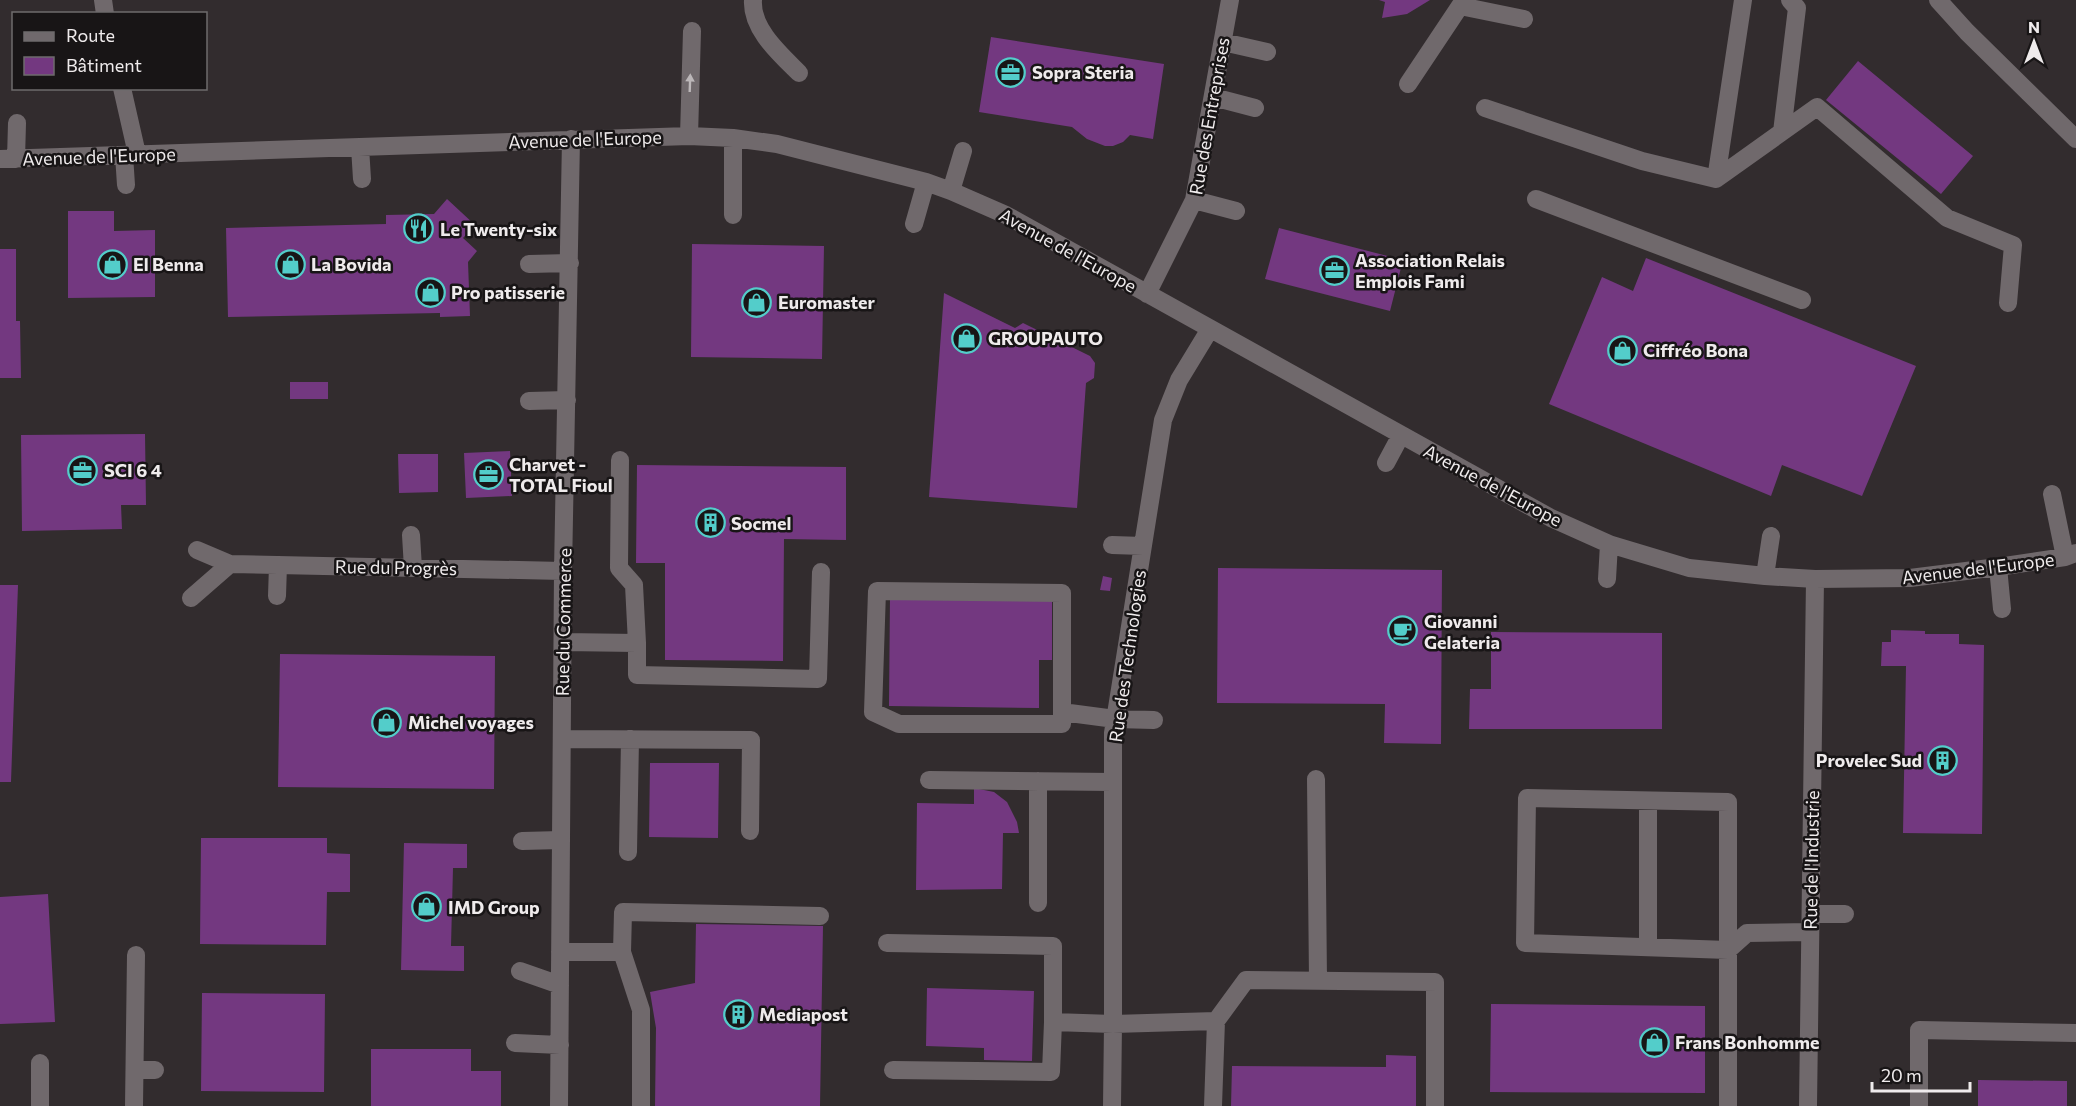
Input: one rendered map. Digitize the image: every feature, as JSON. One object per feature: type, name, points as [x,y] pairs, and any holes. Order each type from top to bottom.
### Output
[{"type":"street","points":[[753,0],[752,8],[766,39],[799,73]]},
{"type":"street","name":"Rue des Entreprises","points":[[1148,294],[1194,200],[1230,0]]},
{"type":"street","points":[[1716,179],[1743,0]]},
{"type":"street","points":[[1782,132],[1797,8],[1790,0]]},
{"type":"street","points":[[1938,0],[1967,32],[2076,139]]},
{"type":"street","points":[[1408,84],[1460,6],[1524,19]]},
{"type":"street","points":[[689,136],[692,31]]},
{"type":"street","points":[[1223,42],[1267,52]]},
{"type":"street","points":[[122,90],[130,155],[126,185]]},
{"type":"street","points":[[1213,97],[1256,108]]},
{"type":"street","points":[[1485,108],[1642,161],[1716,179],[1817,107],[1947,218],[2013,245],[2008,303]]},
{"type":"street","points":[[8,159],[17,123]]},
{"type":"street","name":"Avenue de l'Europe","points":[[8,159],[689,136],[733,138],[777,144],[926,182],[1006,215],[1551,518],[1609,544],[1689,568],[1815,579],[1910,578],[2070,555]]},
{"type":"street","points":[[733,138],[733,215]]},
{"type":"street","name":"Rue du Commerce","points":[[559,1106],[563,571],[571,139]]},
{"type":"street","points":[[360,147],[362,179]]},
{"type":"street","points":[[951,191],[963,151]]},
{"type":"street","points":[[914,224],[926,182]]},
{"type":"street","points":[[1536,199],[1802,300]]},
{"type":"street","points":[[1194,200],[1236,211]]},
{"type":"street","points":[[530,264],[570,263]]},
{"type":"street","name":"Rue des Technologies","points":[[1112,1106],[1113,733],[1163,420],[1179,380],[1210,329]]},
{"type":"street","points":[[530,401],[567,400]]},
{"type":"street","points":[[1386,463],[1401,435]]},
{"type":"street","points":[[620,459],[619,568],[634,585],[637,675],[818,679],[821,572]]},
{"type":"street","points":[[2052,494],[2070,555]]},
{"type":"street","points":[[411,535],[413,568]]},
{"type":"street","points":[[1766,576],[1771,536]]},
{"type":"street","points":[[1112,544],[1143,546]]},
{"type":"street","points":[[1607,579],[1609,544]]},
{"type":"street","points":[[190,598],[230,564],[197,550]]},
{"type":"street","name":"Rue du Progrès","points":[[230,564],[563,571]]},
{"type":"street","points":[[277,596],[278,565]]},
{"type":"street","points":[[1998,567],[2001,609]]},
{"type":"street","name":"Rue de l'Industrie","points":[[1808,1106],[1815,579]]},
{"type":"street","points":[[877,591],[1062,593],[1062,712],[1062,724],[899,724],[873,712],[877,591]]},
{"type":"street","points":[[563,642],[637,643]]},
{"type":"street","points":[[1062,712],[1115,719],[1154,720]]},
{"type":"street","points":[[562,739],[751,740],[750,831]]},
{"type":"street","points":[[628,852],[630,739]]},
{"type":"street","points":[[1316,778],[1318,981]]},
{"type":"street","points":[[929,780],[1113,782]]},
{"type":"street","points":[[1038,781],[1038,903]]},
{"type":"street","points":[[1728,1106],[1728,950],[1728,802],[1527,798],[1525,943],[1728,950],[1746,933],[1811,923],[1845,914]]},
{"type":"street","points":[[1648,801],[1648,947]]},
{"type":"street","points":[[522,841],[561,840]]},
{"type":"street","points":[[641,1106],[641,1010],[622,952],[623,912],[820,916]]},
{"type":"street","points":[[886,943],[1053,946],[1053,1022],[1050,1072],[893,1070]]},
{"type":"street","points":[[560,952],[622,952]]},
{"type":"street","points":[[134,1106],[136,955]]},
{"type":"street","points":[[520,971],[560,985]]},
{"type":"street","points":[[1213,1106],[1216,1021],[1246,980],[1435,982],[1435,1106]]},
{"type":"street","points":[[1053,1022],[1113,1024],[1216,1021]]},
{"type":"street","points":[[1918,1106],[1919,1030],[2076,1033]]},
{"type":"street","points":[[515,1043],[560,1045]]},
{"type":"street","points":[[40,1063],[40,1106]]},
{"type":"street","points":[[135,1070],[155,1070]]},
{"type":"building","points":[[1379,0],[1430,0],[1407,14],[1382,18],[1385,2]]},
{"type":"building","points":[[991,37],[1164,64],[1153,139],[1130,135],[1123,142],[1105,146],[1087,139],[1072,127],[979,112]]},
{"type":"building","points":[[1858,61],[1973,156],[1941,194],[1826,100]]},
{"type":"building","points":[[447,199],[475,225],[463,238],[477,251],[468,262],[470,316],[440,317],[440,313],[228,317],[226,228],[386,224],[386,215],[434,214]]},
{"type":"building","name":"El Benna","points":[[68,211],[114,211],[114,231],[155,230],[155,297],[68,298]]},
{"type":"building","name":"Association Relais Emplois Fami","points":[[1279,228],[1403,260],[1390,311],[1265,279]]},
{"type":"building","name":"Euromaster","points":[[692,244],[824,246],[822,359],[691,357]]},
{"type":"building","points":[[0,249],[16,249],[16,321],[20,321],[21,378],[0,378]]},
{"type":"building","points":[[1646,258],[1916,366],[1862,496],[1782,465],[1771,496],[1549,404],[1602,277],[1633,291]]},
{"type":"building","points":[[944,293],[1015,328],[1023,323],[1090,356],[1095,363],[1094,378],[1086,383],[1077,508],[929,497]]},
{"type":"building","points":[[290,382],[328,382],[328,399],[290,399]]},
{"type":"building","name":"SCI 6 4","points":[[145,434],[146,505],[121,505],[122,529],[22,531],[21,435]]},
{"type":"building","name":"Charvet - TOTAL Fioul","points":[[510,451],[512,496],[466,498],[464,453]]},
{"type":"building","points":[[398,454],[438,454],[438,492],[399,493]]},
{"type":"building","name":"Socmel","points":[[637,465],[846,467],[846,540],[784,539],[783,661],[665,660],[665,563],[636,563]]},
{"type":"building","points":[[1218,568],[1442,570],[1441,744],[1384,743],[1385,704],[1217,703]]},
{"type":"building","points":[[1103,576],[1112,578],[1110,591],[1100,590]]},
{"type":"building","points":[[0,585],[18,585],[11,782],[0,782]]},
{"type":"building","points":[[890,596],[1052,598],[1052,660],[1039,660],[1039,708],[889,706]]},
{"type":"building","name":"Provelec Sud","points":[[1891,630],[1925,631],[1925,634],[1959,634],[1959,644],[1984,645],[1982,834],[1903,833],[1906,666],[1881,666],[1882,642],[1891,642]]},
{"type":"building","points":[[1491,632],[1662,633],[1662,729],[1469,729],[1470,689],[1491,689]]},
{"type":"building","name":"Michel voyages","points":[[280,654],[495,656],[494,789],[278,787]]},
{"type":"building","points":[[650,763],[719,763],[718,838],[649,837]]},
{"type":"building","points":[[974,788],[994,792],[1007,802],[1017,822],[1019,833],[1003,833],[1002,889],[916,890],[917,803],[974,804]]},
{"type":"building","points":[[201,838],[327,838],[327,853],[350,854],[350,892],[327,892],[326,945],[200,944]]},
{"type":"building","name":"IMD Group","points":[[404,843],[467,844],[467,868],[453,868],[451,946],[464,946],[464,971],[401,970]]},
{"type":"building","points":[[48,894],[55,1022],[0,1024],[0,897]]},
{"type":"building","name":"Mediapost","points":[[696,924],[823,926],[820,1106],[655,1106],[656,1028],[650,992],[695,983]]},
{"type":"building","points":[[927,988],[1034,991],[1032,1061],[984,1060],[984,1048],[926,1046]]},
{"type":"building","points":[[202,993],[325,994],[324,1092],[201,1091]]},
{"type":"building","points":[[1491,1004],[1705,1006],[1705,1093],[1490,1092]]},
{"type":"building","points":[[371,1049],[471,1049],[471,1071],[501,1071],[501,1106],[371,1106]]},
{"type":"building","points":[[1386,1055],[1416,1056],[1416,1106],[1231,1106],[1232,1066],[1386,1067]]},
{"type":"building","points":[[1978,1080],[2067,1081],[2067,1106],[1978,1106]]},
{"type":"place","name":"Sopra Steria","points":[[1011,72]]},
{"type":"place","name":"Le Twenty-six","points":[[419,229]]},
{"type":"place","name":"El Benna","points":[[112,264]]},
{"type":"place","name":"La Bovida","points":[[290,264]]},
{"type":"place","name":"Association Relais Emplois Fami","points":[[1334,270]]},
{"type":"place","name":"Pro patisserie","points":[[430,292]]},
{"type":"place","name":"Euromaster","points":[[757,302]]},
{"type":"place","name":"GROUPAUTO","points":[[967,338]]},
{"type":"place","name":"Ciffréo Bona","points":[[1622,350]]},
{"type":"place","name":"SCI 6 4","points":[[83,470]]},
{"type":"place","name":"Charvet - TOTAL Fioul","points":[[488,474]]},
{"type":"place","name":"Socmel","points":[[710,523]]},
{"type":"place","name":"Giovanni Gelateria","points":[[1403,631]]},
{"type":"place","name":"Michel voyages","points":[[387,722]]},
{"type":"place","name":"Provelec Sud","points":[[1943,760]]},
{"type":"place","name":"IMD Group","points":[[427,907]]},
{"type":"place","name":"Mediapost","points":[[738,1014]]},
{"type":"place","name":"Frans Bonhomme","points":[[1654,1042]]}]
